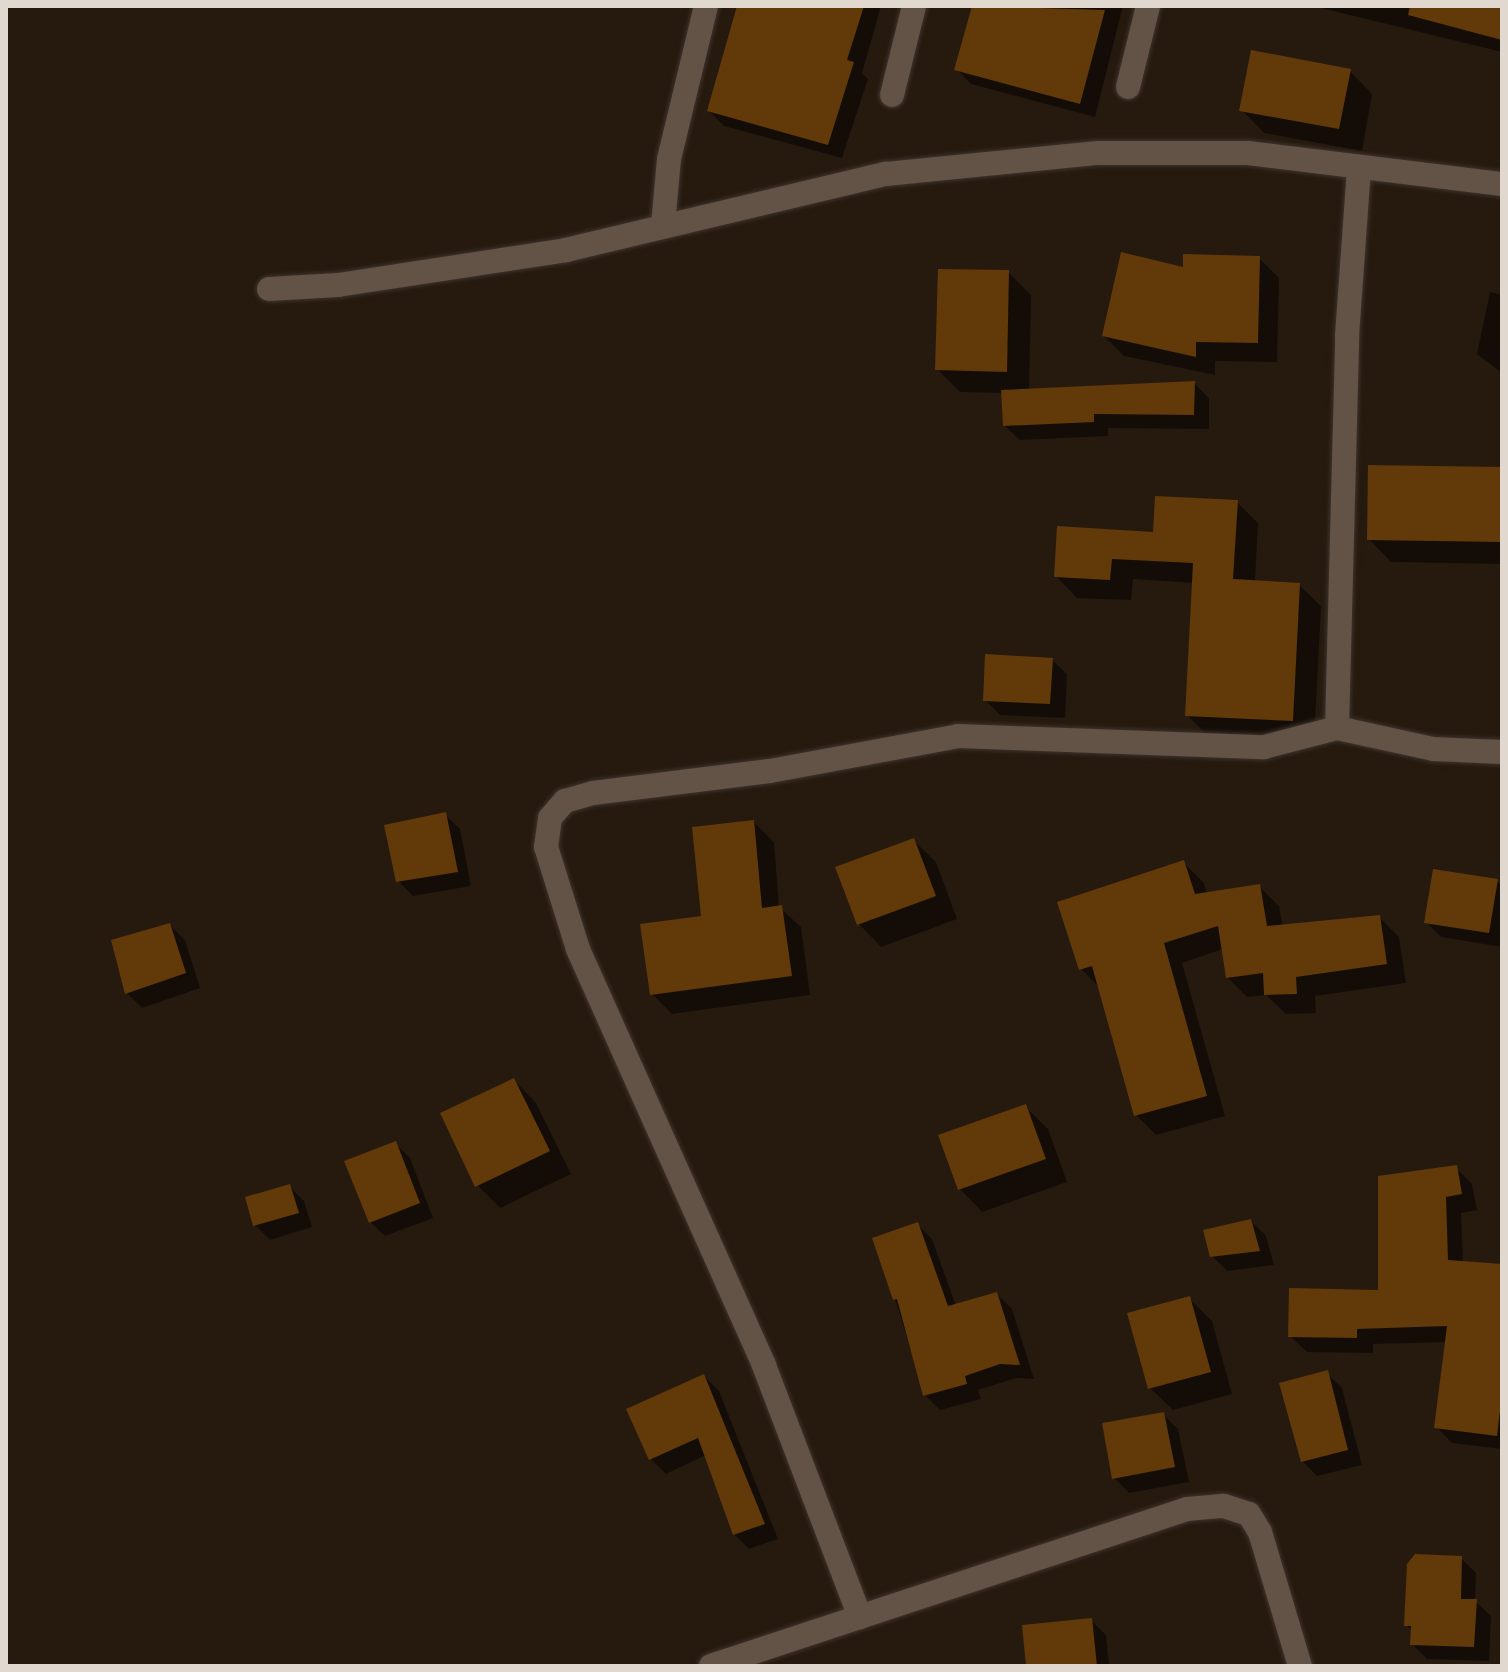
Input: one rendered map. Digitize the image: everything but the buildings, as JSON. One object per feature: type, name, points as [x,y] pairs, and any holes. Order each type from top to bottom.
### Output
[{"type":"street","points":[[663,225],[669,159],[706,6]]},
{"type":"street","points":[[892,95],[914,6]]},
{"type":"street","points":[[1128,87],[1148,6]]},
{"type":"street","points":[[269,289],[338,285],[566,250],[886,174],[1098,153],[1248,153],[1359,169],[1502,184]]},
{"type":"street","points":[[1337,728],[1347,336],[1359,169]]},
{"type":"street","points":[[860,1617],[764,1365],[578,949],[546,847],[550,818],[565,801],[593,793],[770,771],[958,736],[1264,747],[1337,728],[1433,749],[1502,752]]},
{"type":"street","points":[[711,1666],[1187,1509],[1224,1506],[1249,1514],[1260,1532],[1300,1666]]}]
